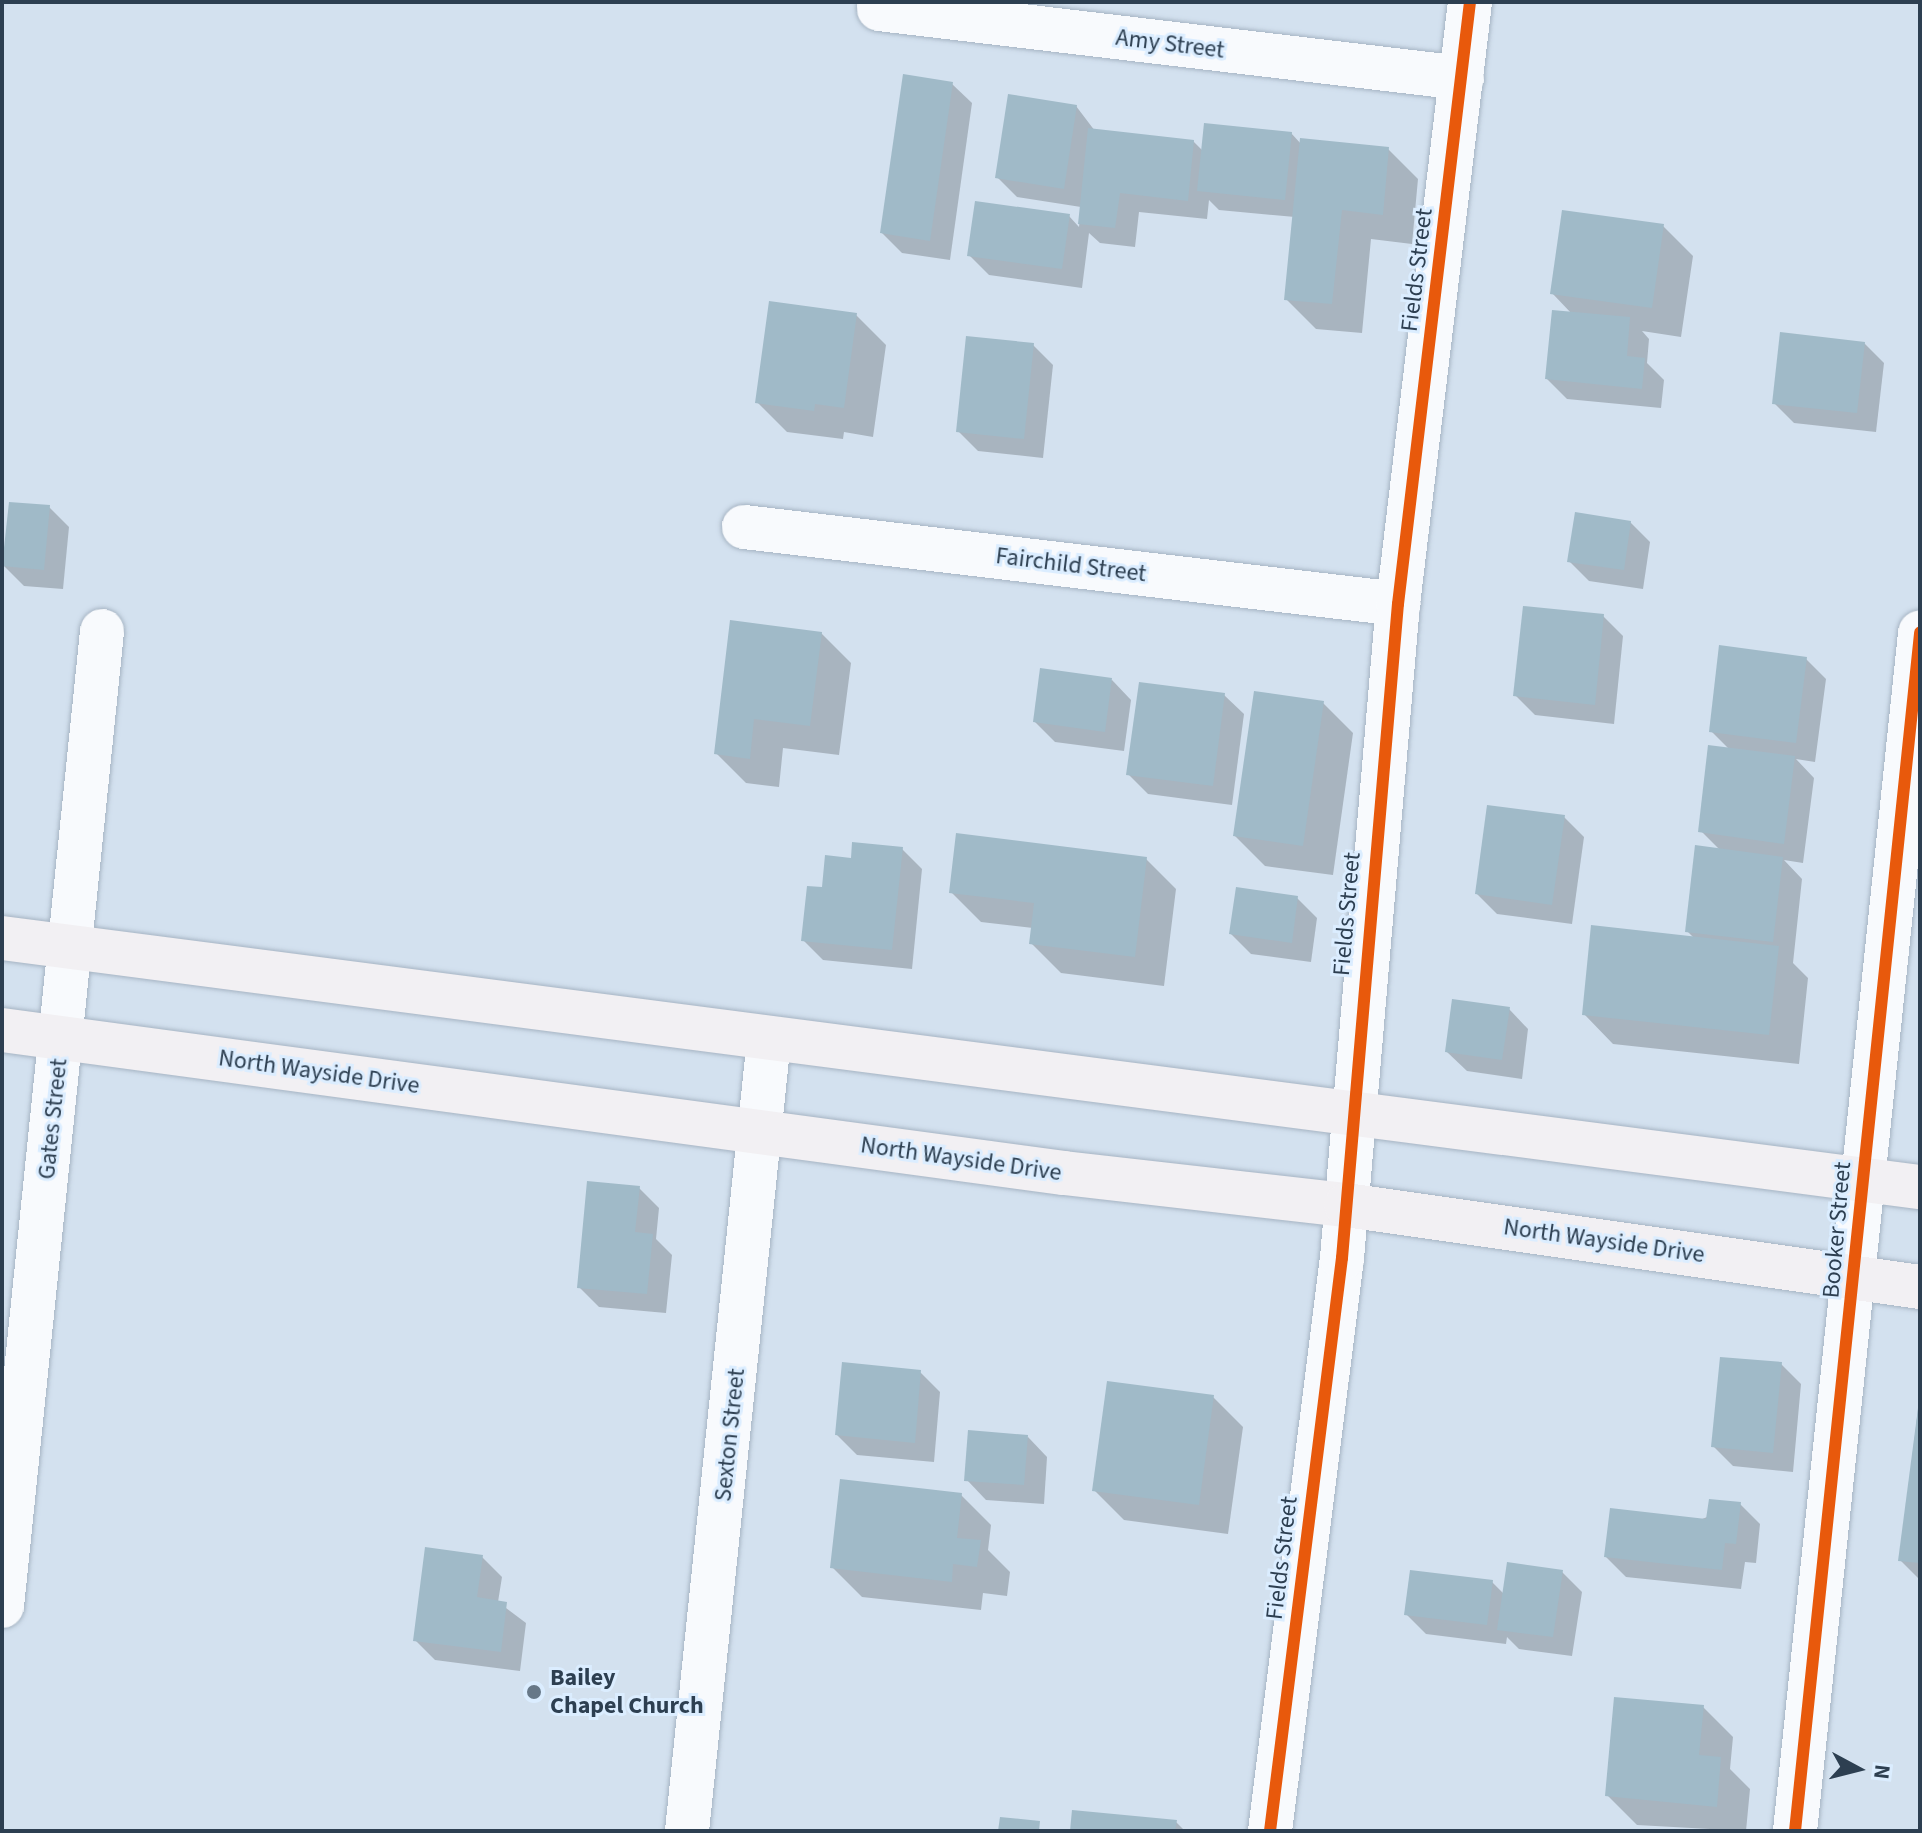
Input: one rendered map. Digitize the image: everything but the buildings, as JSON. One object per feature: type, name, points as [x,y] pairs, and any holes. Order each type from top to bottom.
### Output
[{"type":"main road","points":[[2,938],[1920,1187]]},
{"type":"main road","name":"North Wayside Drive","points":[[2,1030],[1064,1173],[1346,1205],[1920,1287]]},
{"type":"street","name":"Fields Street","points":[[1270,1831],[1346,1205],[1398,604],[1470,2]]},
{"type":"street","name":"Amy Street","points":[[879,9],[1462,78]]},
{"type":"street","name":"Fairchild Street","points":[[744,527],[1398,604]]},
{"type":"street","name":"Gates Street","points":[[2,1606],[72,949],[102,631]]},
{"type":"street","name":"Booker Street","points":[[1795,1831],[1856,1276],[1920,633]]},
{"type":"street","name":"Sexton Street","points":[[687,1831],[763,1131],[769,1039]]},
{"type":"cycle path","points":[[1270,1831],[1342,1258],[1398,604],[1470,2]]},
{"type":"cycle path","points":[[1795,1831],[1920,633]]},
{"type":"place","name":"Bailey Chapel Church","points":[[534,1692]]}]
